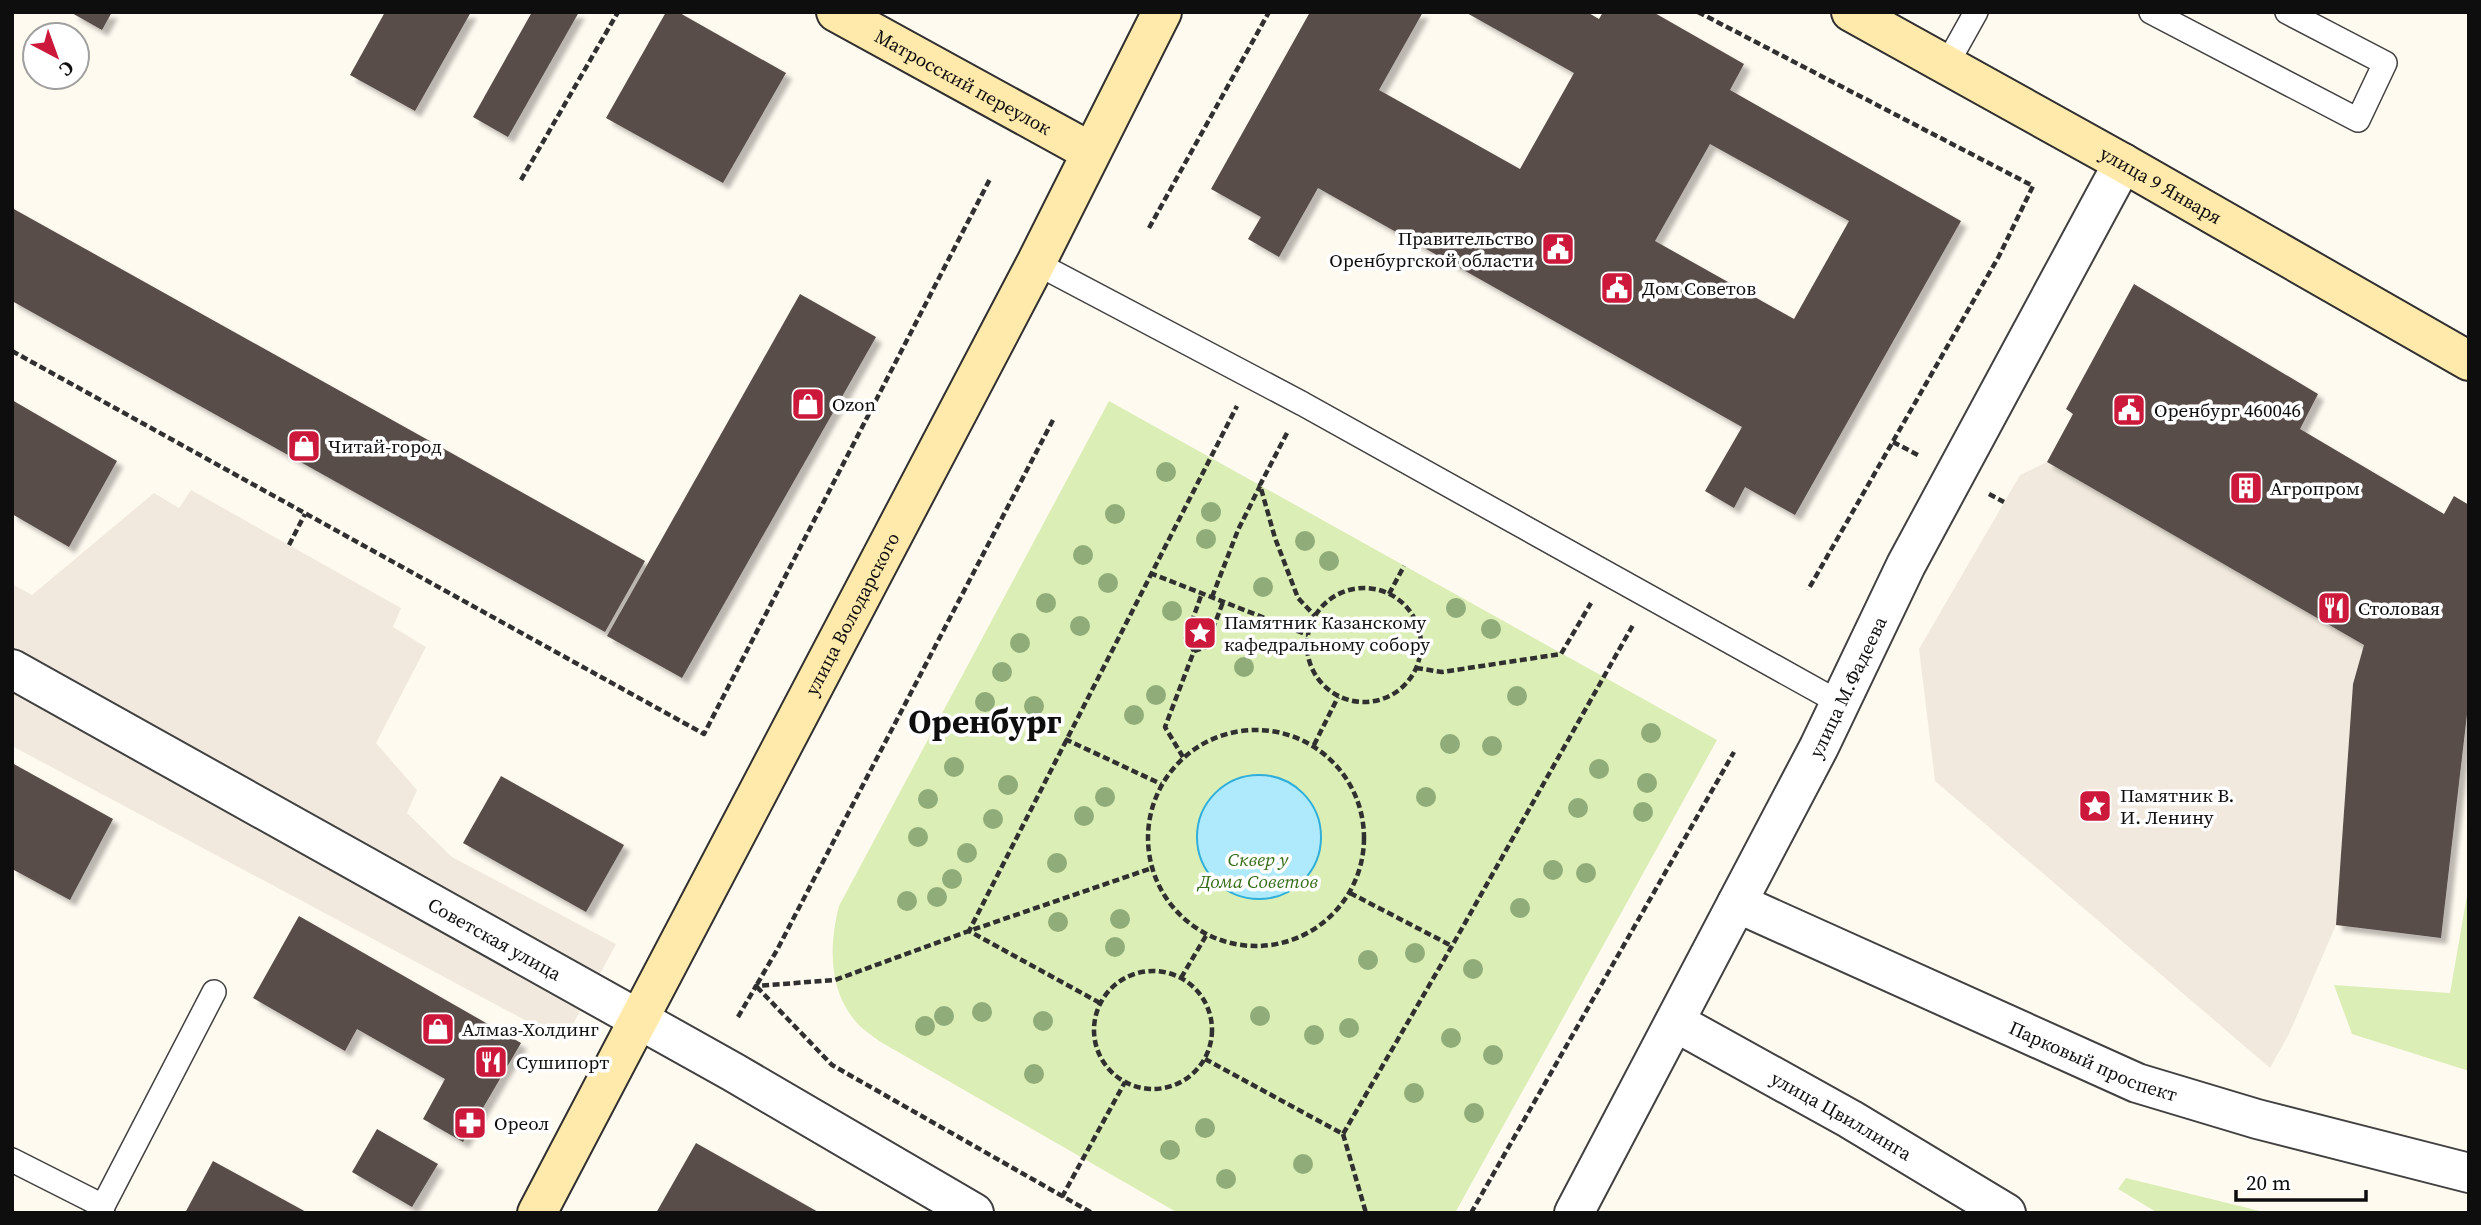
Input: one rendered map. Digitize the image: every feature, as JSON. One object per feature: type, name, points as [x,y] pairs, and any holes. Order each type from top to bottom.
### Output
[{"type":"main road","name":"Матросский переулок","points":[[836,12],[1091,152]]},
{"type":"main road","name":"улица Володарского","points":[[537,1213],[1036,263],[1162,12]]},
{"type":"main road","name":"улица 9 Января","points":[[1851,12],[2123,163],[2469,361]]},
{"type":"street","name":"улица М.Фадеева","points":[[1574,1213],[1840,703],[1930,519],[2123,163]]},
{"type":"street","name":"Советская улица","points":[[12,669],[733,1072],[974,1213]]},
{"type":"street","name":"Парковый проспект","points":[[1737,903],[2137,1083],[2275,1123],[2469,1172]]},
{"type":"street","name":"улица Цвиллинга","points":[[1675,1022],[1850,1119],[2006,1213]]},
{"type":"lane","points":[[1947,65],[1976,12]]},
{"type":"lane","points":[[2151,12],[2358,120],[2385,64],[2287,12]]},
{"type":"lane","points":[[1036,263],[1303,404],[1840,703]]},
{"type":"lane","points":[[12,1160],[103,1210],[214,992]]},
{"type":"path","points":[[521,180],[618,12]]},
{"type":"path","points":[[1149,228],[1269,12]]},
{"type":"path","points":[[1698,12],[2033,186],[1999,256],[1808,590]]},
{"type":"path","points":[[12,351],[704,734],[991,177]]},
{"type":"path","points":[[969,931],[1252,377]]},
{"type":"path","points":[[1212,597],[1238,530],[1303,404]]},
{"type":"path","points":[[738,1017],[783,938],[1053,420]]},
{"type":"path","points":[[1260,485],[1275,538],[1298,598],[1315,616]]},
{"type":"path","points":[[289,545],[305,514]]},
{"type":"path","points":[[1389,594],[1404,566]]},
{"type":"path","points":[[1150,573],[1308,635]]},
{"type":"path","points":[[1416,668],[1442,672],[1562,653],[1607,574]]},
{"type":"path","points":[[1356,589],[1373,589],[1389,594],[1403,604],[1413,617],[1420,634],[1416,668],[1397,692],[1384,699],[1353,702],[1338,697],[1325,688],[1315,676],[1309,662],[1306,646],[1315,616],[1326,602],[1356,589]]},
{"type":"path","points":[[1194,651],[1185,638],[1202,593]]},
{"type":"path","points":[[1343,1134],[1649,596]]},
{"type":"path","points":[[1194,651],[1206,647],[1223,602]]},
{"type":"path","points":[[1183,757],[1166,727],[1194,651]]},
{"type":"path","points":[[1314,745],[1338,697]]},
{"type":"path","points":[[1247,729],[1282,732],[1314,745],[1339,768],[1357,797],[1364,830],[1361,864],[1350,892],[1328,918],[1303,936],[1273,945],[1243,946],[1207,934],[1187,922],[1167,900],[1152,868],[1147,843],[1150,813],[1161,785],[1183,757],[1212,738],[1247,729]]},
{"type":"path","points":[[1066,740],[1161,785]]},
{"type":"path","points":[[1471,1213],[1734,752]]},
{"type":"path","points":[[756,986],[835,980],[1152,868]]},
{"type":"path","points":[[1350,892],[1452,946]]},
{"type":"path","points":[[969,931],[1100,1003]]},
{"type":"path","points":[[1181,978],[1207,934]]},
{"type":"path","points":[[1145,972],[1163,972],[1181,978],[1196,989],[1206,1005],[1212,1023],[1211,1042],[1205,1059],[1190,1077],[1170,1087],[1147,1090],[1125,1082],[1107,1068],[1097,1048],[1094,1026],[1100,1003],[1111,989],[1126,978],[1145,972]]},
{"type":"path","points":[[756,986],[832,1065],[1092,1213]]},
{"type":"path","points":[[1205,1059],[1343,1134],[1366,1213]]},
{"type":"path","points":[[1062,1197],[1125,1082]]},
{"type":"green space","name":"Сквер у Дома Советов","points":[[1109,401],[1717,740],[1455,1213],[1178,1213],[879,1041],[857,1023],[841,997],[833,967],[839,906]]},
{"type":"green space","points":[[2469,884],[2469,1071],[2352,1034],[2334,985],[2450,993]]},
{"type":"green space","points":[[2126,1178],[2268,1213],[2158,1213],[2118,1189]]},
{"type":"shaded area","points":[[2047,462],[2364,645],[2353,684],[2336,925],[2289,1034],[2270,1068],[1935,781],[1919,649],[2020,475]]},
{"type":"shaded area","points":[[191,490],[401,608],[393,627],[426,647],[376,743],[417,790],[407,813],[452,857],[616,944],[564,1041],[12,746],[12,584],[32,595],[154,493],[179,508]]},
{"type":"water","points":[[1259,775],[1283,780],[1303,793],[1316,813],[1321,837],[1316,861],[1303,881],[1283,894],[1259,899],[1235,894],[1215,881],[1202,861],[1197,837],[1202,813],[1215,793],[1235,780]]},
{"type":"building","points":[[70,12],[112,12],[102,30],[91,24],[91,21]]},
{"type":"building","points":[[385,12],[471,12],[415,111],[350,75]]},
{"type":"building","points":[[532,12],[579,12],[508,137],[473,117]]},
{"type":"building","points":[[666,12],[678,12],[786,73],[723,183],[606,118]]},
{"type":"building","name":"Дом Советов","points":[[1310,12],[1423,12],[1379,90],[1520,169],[1574,73],[1465,12],[1587,12],[1599,19],[1603,12],[1653,12],[1744,64],[1730,90],[1961,221],[1795,515],[1745,487],[1734,508],[1705,491],[1742,427],[1318,188],[1279,257],[1248,239],[1261,217],[1211,189]],"holes":[[[1710,144],[1849,221],[1794,319],[1655,241]]]},
{"type":"building","points":[[12,208],[645,561],[605,632],[12,301]]},
{"type":"building","name":"Агропром","points":[[2134,284],[2318,394],[2300,429],[2444,514],[2454,496],[2469,505],[2469,697],[2441,938],[2336,925],[2353,684],[2364,645],[2047,462],[2073,414],[2066,409]]},
{"type":"building","points":[[800,294],[876,337],[682,678],[607,636]]},
{"type":"building","points":[[12,400],[117,461],[69,547],[12,514]]},
{"type":"building","points":[[12,763],[113,819],[70,900],[12,869]]},
{"type":"building","points":[[501,776],[624,845],[586,912],[463,843]]},
{"type":"building","points":[[299,916],[521,1043],[463,1142],[423,1119],[445,1079],[357,1029],[345,1051],[253,998]]},
{"type":"building","points":[[377,1129],[438,1164],[412,1207],[352,1172]]},
{"type":"building","points":[[696,1143],[820,1213],[656,1213]]},
{"type":"building","points":[[213,1161],[308,1213],[185,1213]]},
{"type":"place","name":"Правительство Оренбургской области","points":[[1558,249]]},
{"type":"place","name":"Дом Советов","points":[[1617,288]]},
{"type":"place","name":"Ozon","points":[[808,404]]},
{"type":"place","name":"Оренбург 460046","points":[[2129,410]]},
{"type":"place","name":"Читай-город","points":[[304,446]]},
{"type":"place","name":"Агропром","points":[[2246,488]]},
{"type":"place","name":"Столовая","points":[[2334,608]]},
{"type":"place","name":"Памятник Казанскому кафедральному собору","points":[[1200,633]]},
{"type":"place","name":"Памятник В. И. Ленину","points":[[2095,806]]},
{"type":"place","name":"Алмаз-Холдинг","points":[[438,1029]]},
{"type":"place","name":"Сушипорт","points":[[491,1062]]},
{"type":"place","name":"Ореол","points":[[470,1123]]},
{"type":"district","name":"Оренбург","points":[[985,721]]}]
